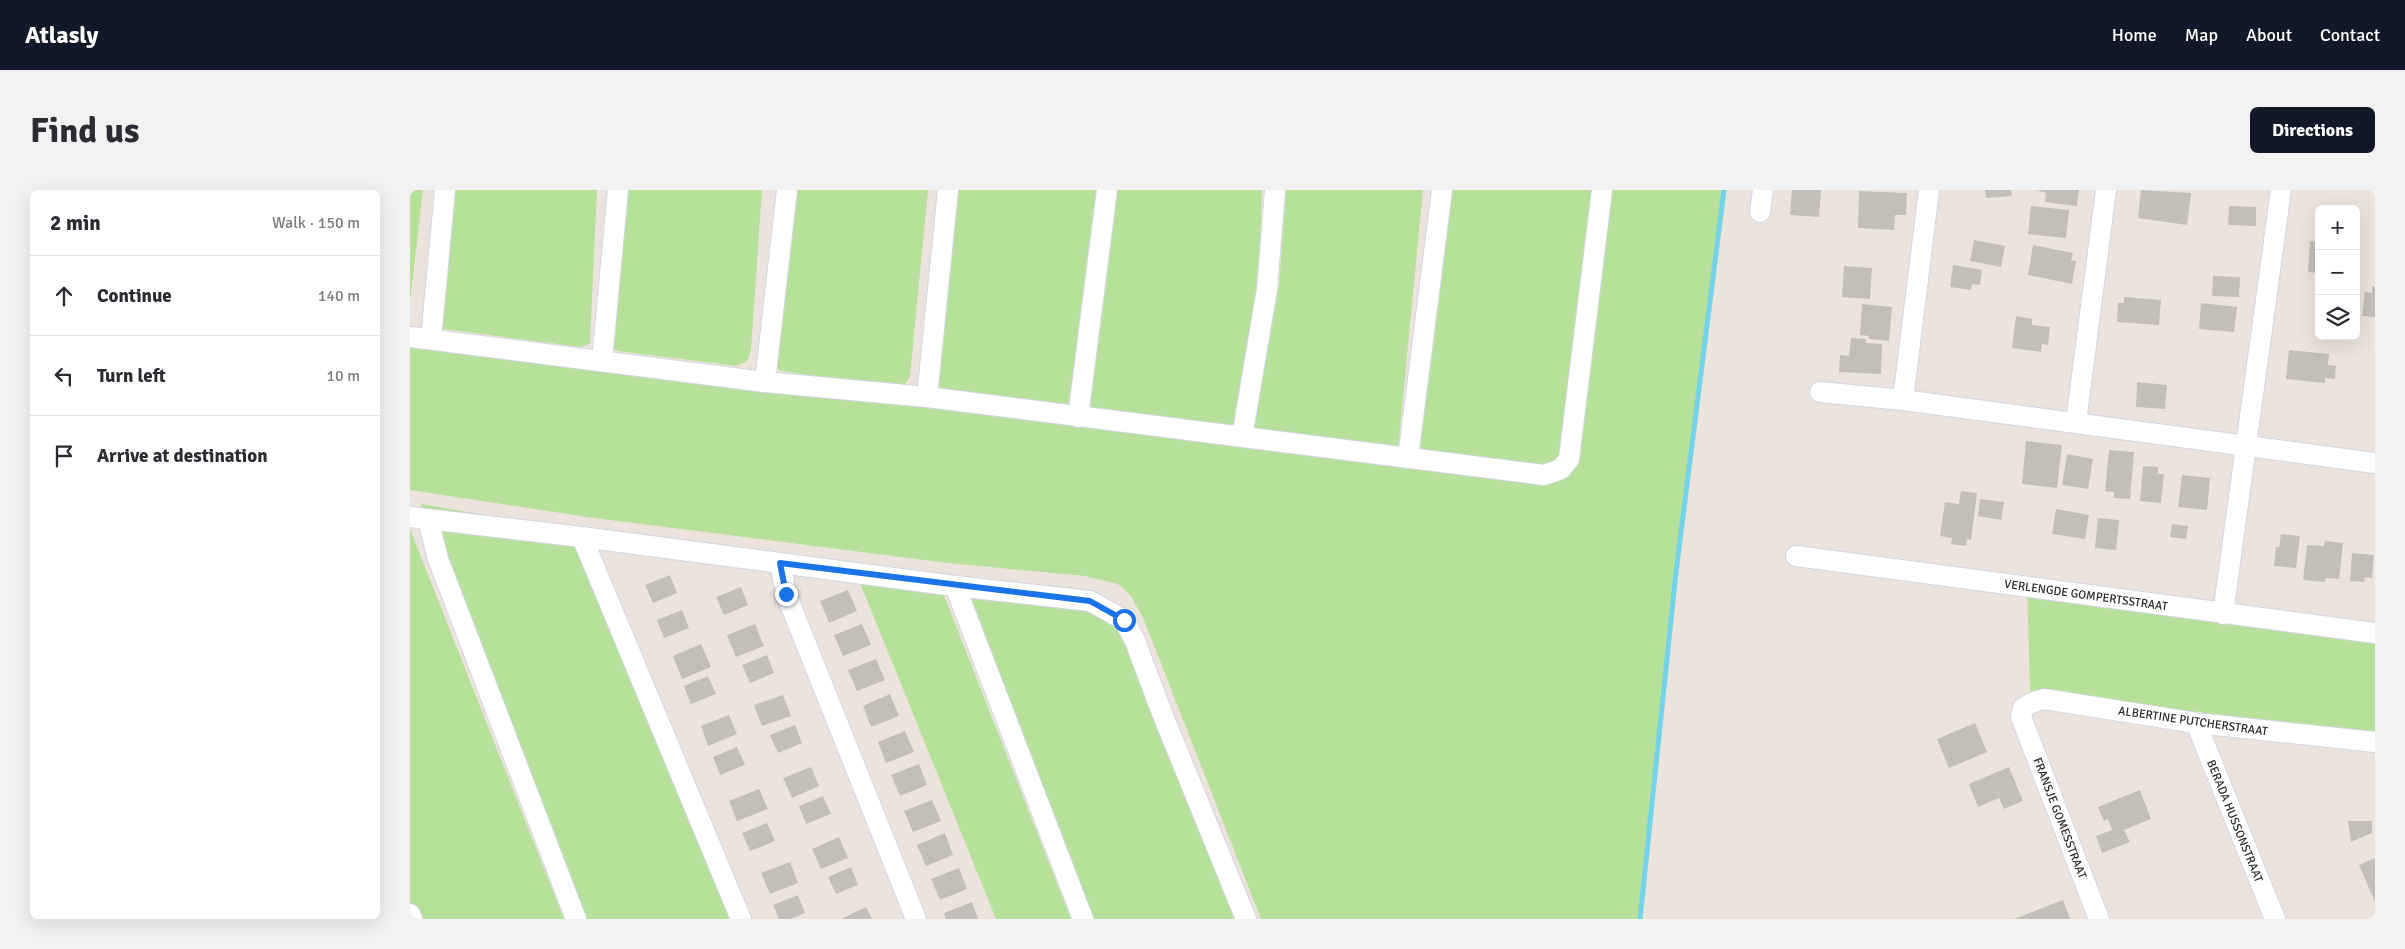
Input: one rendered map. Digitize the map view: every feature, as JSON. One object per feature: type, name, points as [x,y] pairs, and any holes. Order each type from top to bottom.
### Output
[{"type":"street","points":[[431,339],[444,190]]},
{"type":"street","points":[[602,360],[618,190]]},
{"type":"street","points":[[765,382],[786,190]]},
{"type":"street","points":[[927,397],[948,190]]},
{"type":"street","points":[[1078,417],[1107,190]]},
{"type":"street","points":[[1242,437],[1266,289],[1275,190]]},
{"type":"street","points":[[1408,458],[1442,190]]},
{"type":"street","points":[[410,337],[765,382],[927,397],[1544,475],[1561,469],[1569,459],[1602,190]]},
{"type":"street","points":[[1760,212],[1763,190]]},
{"type":"street","points":[[1903,400],[1929,190]]},
{"type":"street","points":[[2076,422],[2106,190]]},
{"type":"street","points":[[2223,614],[2281,190]]},
{"type":"street","points":[[1820,392],[1903,400],[2076,422],[2375,463]]},
{"type":"street","points":[[419,518],[582,537],[955,586],[1090,601],[1124,620],[1135,640],[1246,919]]},
{"type":"street","points":[[419,518],[438,559],[576,919]]},
{"type":"street","points":[[582,537],[741,919]]},
{"type":"street","name":"VERLENGDE GOMPERTSSTRAAT","points":[[1796,556],[2375,633]]},
{"type":"street","points":[[780,563],[786,594],[916,919]]},
{"type":"street","points":[[955,586],[1083,919]]},
{"type":"street","name":"ALBERTINE PUTCHERSTRAAT","points":[[2022,717],[2023,708],[2044,699],[2196,723],[2375,742]]},
{"type":"street","name":"FRANSJE GOMESSTRAAT","points":[[2022,717],[2099,919]]},
{"type":"street","name":"BERADA HUSSONSTRAAT","points":[[2196,723],[2274,919]]},
{"type":"street","points":[[410,914],[412,919]]},
{"type":"green space","points":[[410,190],[423,190],[410,301]]},
{"type":"green space","points":[[439,190],[597,190],[590,343],[581,347],[444,329],[433,324]]},
{"type":"green space","points":[[612,190],[762,190],[751,350],[747,361],[737,366],[618,351],[609,346]]},
{"type":"green space","points":[[782,190],[928,190],[910,376],[905,384],[897,388],[781,371],[769,365]]},
{"type":"green space","points":[[945,190],[1099,190],[1072,397],[1068,405],[943,391],[935,387]]},
{"type":"green space","points":[[1116,190],[1262,190],[1259,288],[1235,422],[1229,428],[1094,410],[1089,403]]},
{"type":"green space","points":[[1286,190],[1423,190],[1398,449],[1254,428],[1279,285]]},
{"type":"green space","points":[[1449,190],[1594,190],[1562,452],[1555,462],[1544,467],[1418,450]]},
{"type":"green space","points":[[1611,190],[1724,190],[1676,572],[1640,919],[1261,919],[1144,620],[1131,596],[1118,584],[1085,576],[948,563],[594,518],[410,490],[410,345],[1568,473]]},
{"type":"green space","points":[[422,504],[581,532],[733,919],[577,919],[419,518]]},
{"type":"green space","points":[[410,529],[564,919],[410,919]]},
{"type":"green space","points":[[852,563],[940,585],[1071,919],[996,919]]},
{"type":"green space","points":[[964,577],[1084,589],[1100,594],[1114,604],[1244,919],[1082,919],[956,588]]},
{"type":"green space","points":[[2027,584],[2375,631],[2375,734],[2030,691]]},
{"type":"building","points":[[1792,190],[1821,190],[1819,217],[1790,215]]},
{"type":"building","points":[[1985,190],[2011,190],[2012,196],[1986,198]]},
{"type":"building","points":[[2036,190],[2079,190],[2077,206],[2045,202],[2046,193]]},
{"type":"building","points":[[2141,190],[2191,193],[2187,225],[2138,218]]},
{"type":"building","points":[[1859,191],[1907,193],[1906,215],[1895,215],[1894,230],[1858,228]]},
{"type":"building","points":[[2031,206],[2069,210],[2066,238],[2028,234]]},
{"type":"building","points":[[2229,206],[2256,207],[2256,226],[2228,225]]},
{"type":"building","points":[[1974,240],[2005,246],[2001,267],[1970,261]]},
{"type":"building","points":[[2310,241],[2315,242],[2315,273],[2308,272]]},
{"type":"building","points":[[2033,245],[2073,253],[2071,260],[2076,261],[2072,284],[2028,275]]},
{"type":"building","points":[[1953,265],[1982,270],[1980,285],[1972,284],[1971,290],[1950,287]]},
{"type":"building","points":[[1844,266],[1872,268],[1870,299],[1842,297]]},
{"type":"building","points":[[2213,276],[2240,277],[2239,297],[2212,296]]},
{"type":"building","points":[[2372,286],[2375,287],[2375,317],[2362,316],[2365,292],[2372,293]]},
{"type":"building","points":[[2124,297],[2161,300],[2159,325],[2117,322],[2118,303],[2124,303]]},
{"type":"building","points":[[2201,303],[2237,307],[2234,332],[2199,329]]},
{"type":"building","points":[[1862,304],[1892,307],[1889,341],[1869,339],[1869,336],[1860,335]]},
{"type":"building","points":[[2016,316],[2032,319],[2032,325],[2050,327],[2048,345],[2042,344],[2041,352],[2012,348]]},
{"type":"building","points":[[1851,338],[1866,339],[1866,343],[1882,344],[1881,374],[1839,372],[1840,355],[1849,356]]},
{"type":"building","points":[[2289,350],[2329,354],[2328,365],[2336,366],[2335,379],[2325,378],[2325,383],[2286,379]]},
{"type":"building","points":[[2137,382],[2167,385],[2165,409],[2136,407]]},
{"type":"building","points":[[2026,441],[2062,445],[2057,488],[2022,484]]},
{"type":"building","points":[[2109,450],[2134,452],[2130,499],[2114,498],[2114,492],[2105,491]]},
{"type":"building","points":[[2067,454],[2093,459],[2088,489],[2062,485]]},
{"type":"building","points":[[2143,466],[2158,467],[2158,474],[2164,474],[2161,503],[2140,501]]},
{"type":"building","points":[[2182,475],[2210,478],[2207,510],[2178,507]]},
{"type":"building","points":[[1961,491],[1977,493],[1971,540],[1967,539],[1966,546],[1951,544],[1952,538],[1940,536],[1945,502],[1959,504]]},
{"type":"building","points":[[1980,499],[2004,502],[2001,520],[1978,516]]},
{"type":"building","points":[[2056,509],[2089,515],[2085,539],[2052,534]]},
{"type":"building","points":[[2098,518],[2119,520],[2116,550],[2095,548]]},
{"type":"building","points":[[2172,524],[2188,526],[2186,539],[2170,537]]},
{"type":"building","points":[[2281,534],[2300,536],[2296,568],[2274,566],[2276,547],[2279,547]]},
{"type":"building","points":[[2325,541],[2343,543],[2339,579],[2326,578],[2325,582],[2303,580],[2307,545],[2324,546]]},
{"type":"building","points":[[2352,553],[2374,555],[2372,578],[2365,577],[2364,582],[2350,581]]},
{"type":"building","points":[[670,575],[677,593],[653,603],[645,585]]},
{"type":"building","points":[[741,587],[748,605],[724,615],[716,597]]},
{"type":"building","points":[[848,590],[857,611],[829,623],[820,601]]},
{"type":"building","points":[[682,610],[689,628],[664,638],[657,620]]},
{"type":"building","points":[[755,624],[764,646],[736,657],[727,635]]},
{"type":"building","points":[[862,624],[871,645],[843,656],[834,635]]},
{"type":"building","points":[[701,644],[711,667],[682,679],[673,656]]},
{"type":"building","points":[[767,655],[774,673],[750,683],[742,665]]},
{"type":"building","points":[[876,659],[885,680],[857,691],[848,670]]},
{"type":"building","points":[[708,676],[716,694],[691,704],[684,686]]},
{"type":"building","points":[[890,694],[899,716],[871,727],[863,706]]},
{"type":"building","points":[[783,695],[791,716],[762,726],[754,705]]},
{"type":"building","points":[[729,715],[737,734],[708,746],[701,726]]},
{"type":"building","points":[[1975,723],[1987,752],[1949,768],[1937,739]]},
{"type":"building","points":[[795,725],[802,743],[778,753],[770,735]]},
{"type":"building","points":[[905,731],[914,752],[886,763],[878,742]]},
{"type":"building","points":[[737,747],[745,765],[720,775],[713,757]]},
{"type":"building","points":[[919,764],[927,785],[900,796],[891,775]]},
{"type":"building","points":[[811,767],[819,786],[792,798],[783,778]]},
{"type":"building","points":[[2009,767],[2023,801],[2004,809],[1999,798],[1978,807],[1969,784]]},
{"type":"building","points":[[759,789],[768,809],[737,821],[729,801]]},
{"type":"building","points":[[2140,790],[2151,819],[2124,830],[2130,842],[2102,853],[2096,836],[2112,830],[2108,819],[2104,821],[2098,807]]},
{"type":"building","points":[[823,796],[831,814],[806,824],[799,806]]},
{"type":"building","points":[[932,800],[941,821],[913,832],[904,811]]},
{"type":"building","points":[[2348,821],[2372,821],[2372,833],[2351,842]]},
{"type":"building","points":[[767,823],[775,841],[750,851],[742,833]]},
{"type":"building","points":[[945,833],[953,855],[926,866],[917,845]]},
{"type":"building","points":[[839,837],[848,858],[821,869],[812,849]]},
{"type":"building","points":[[2375,858],[2375,902],[2359,865]]},
{"type":"building","points":[[790,862],[798,883],[770,894],[761,873]]},
{"type":"building","points":[[851,867],[858,885],[836,894],[828,877]]},
{"type":"building","points":[[959,868],[967,889],[940,900],[931,879]]},
{"type":"building","points":[[798,895],[805,913],[790,919],[779,919],[773,905]]},
{"type":"building","points":[[2063,900],[2070,919],[2014,919]]},
{"type":"building","points":[[972,902],[978,919],[946,919],[944,913]]},
{"type":"building","points":[[866,907],[872,919],[841,919]]},
{"type":"waterway","points":[[1640,919],[1676,572],[1724,190]]},
{"type":"route","points":[[786,594],[780,563],[955,586],[1090,601],[1110,610],[1124,620]]}]
